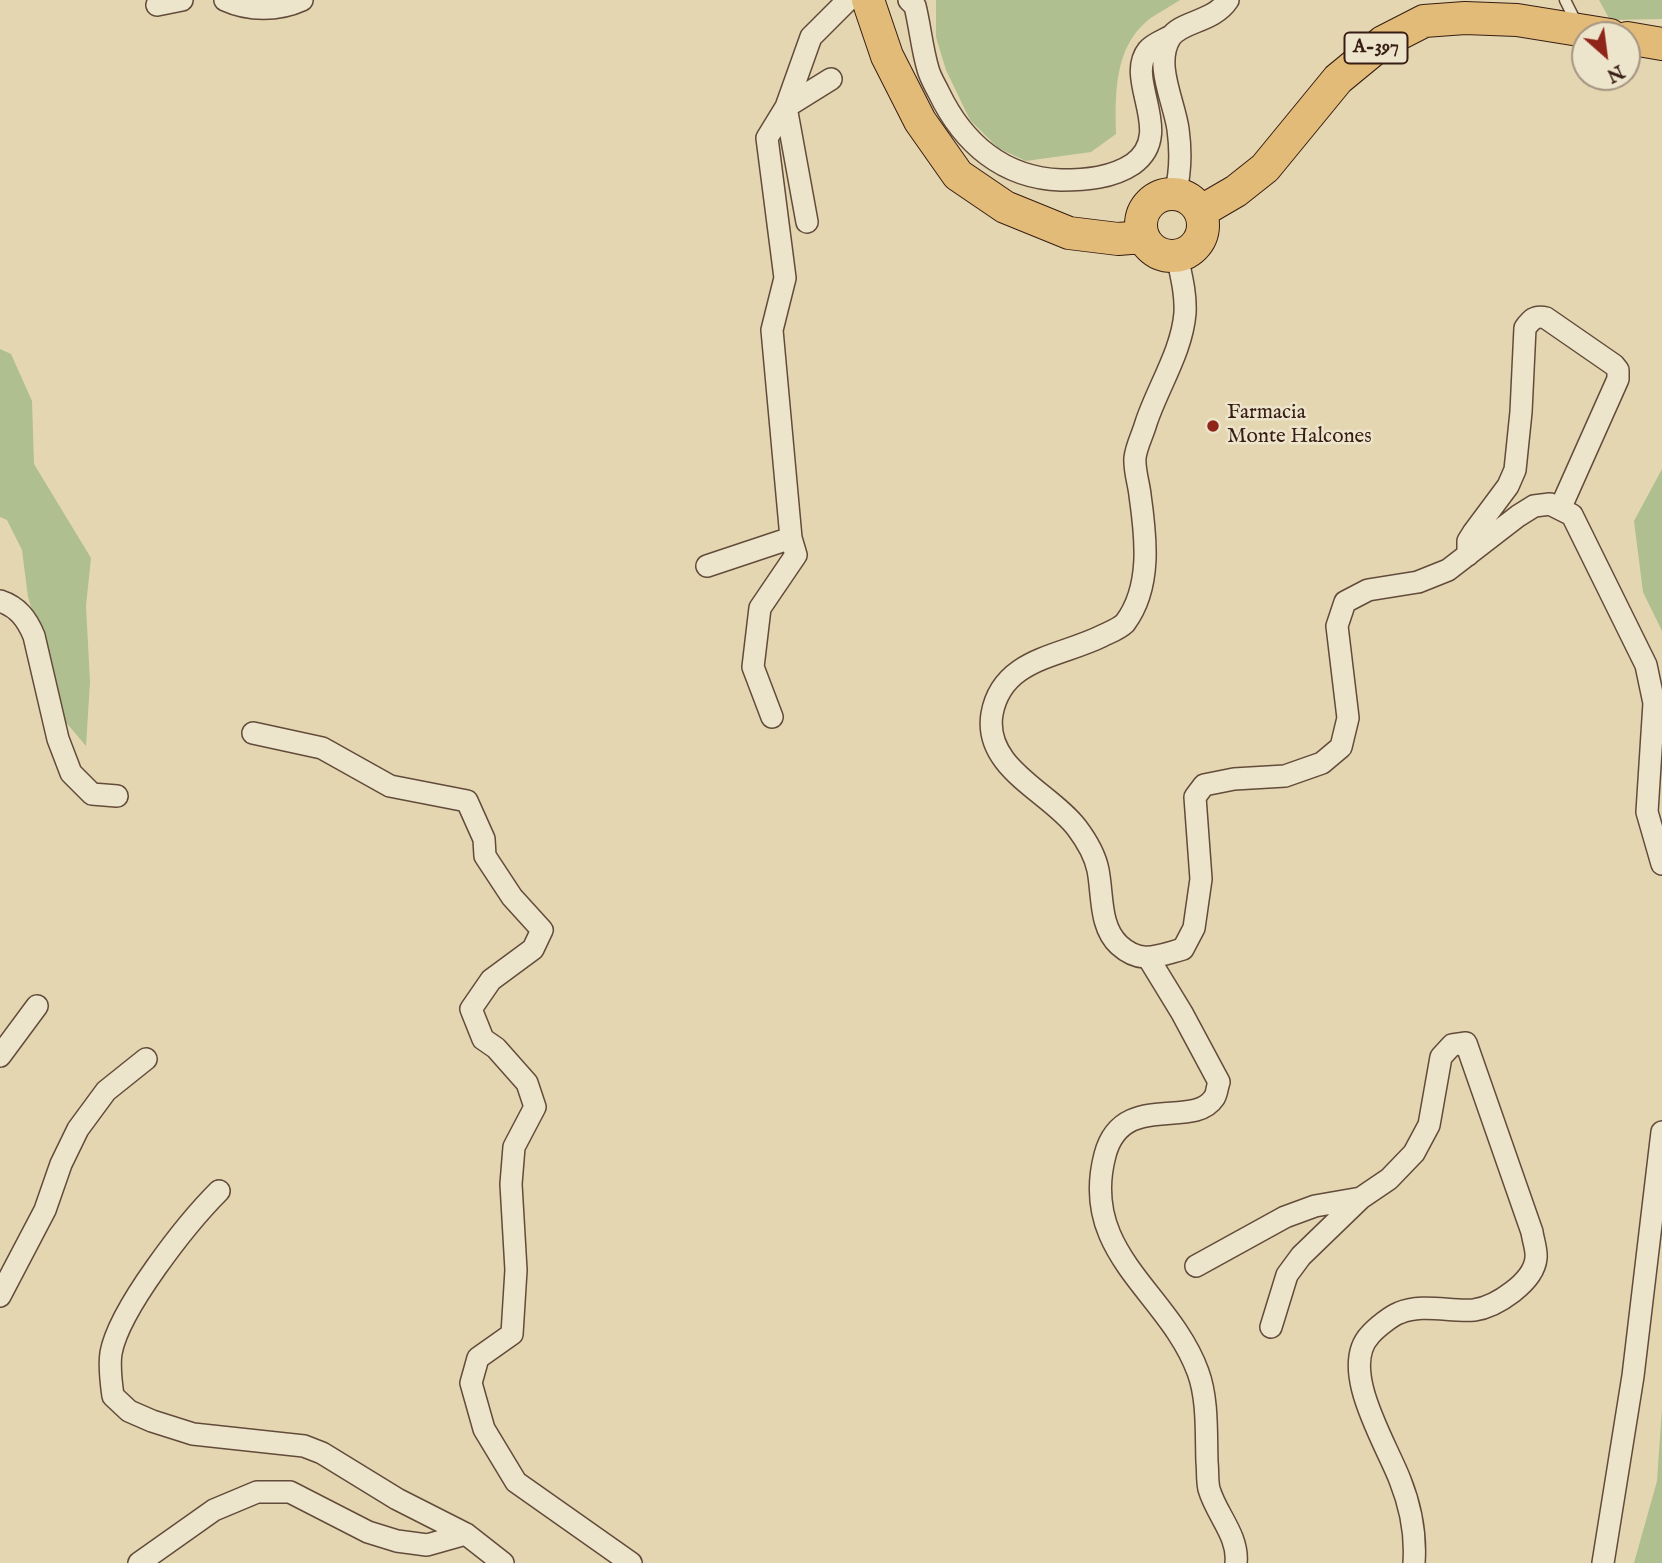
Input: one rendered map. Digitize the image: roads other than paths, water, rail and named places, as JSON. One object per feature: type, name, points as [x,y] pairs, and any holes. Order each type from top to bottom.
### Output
[{"type":"main road","points":[[868,0],[887,56],[920,121],[958,175],[1005,207],[1069,233],[1118,240],[1143,237]]},
{"type":"main road","name":"A-397","points":[[1200,212],[1236,191],[1265,168],[1338,79],[1383,42],[1442,15],[1517,20],[1571,29]]},
{"type":"main road","points":[[1641,40],[1662,44]]},
{"type":"main road","points":[[1175,194],[1194,203],[1200,212],[1203,230],[1194,247],[1177,256],[1158,253],[1143,237],[1141,227],[1146,206],[1154,199],[1175,194]]},
{"type":"street","points":[[157,5],[182,0]]},
{"type":"street","points":[[225,0],[243,8],[288,6],[302,0]]},
{"type":"street","points":[[772,717],[753,667],[760,608],[796,555],[791,538],[772,330],[785,278],[767,138],[786,107],[811,37],[848,0]]},
{"type":"street","points":[[909,0],[915,6],[928,69],[947,110],[970,141],[989,158],[1012,171],[1046,179],[1078,180],[1108,176],[1133,164],[1146,150],[1151,134],[1141,66],[1149,49],[1188,25],[1206,20],[1228,0]]},
{"type":"street","points":[[1171,36],[1164,55],[1164,64],[1176,119],[1180,155],[1180,178],[1175,194]]},
{"type":"street","points":[[786,107],[831,79]]},
{"type":"street","points":[[786,107],[807,222]]},
{"type":"street","points":[[1177,256],[1185,288],[1185,315],[1172,359],[1152,405],[1135,458],[1142,511],[1144,578],[1137,606],[1122,626],[1088,643],[1017,670],[1003,686],[992,715],[994,745],[1006,762],[1072,821],[1086,840],[1098,868],[1104,920],[1117,943],[1133,956],[1149,959],[1183,949],[1194,928],[1201,879],[1195,797],[1204,785],[1234,779],[1285,776],[1322,763],[1341,747],[1348,718],[1337,626],[1345,602],[1368,590],[1418,582],[1448,570],[1534,506],[1550,504],[1572,515],[1646,665],[1654,703],[1647,812],[1662,864]]},
{"type":"street","points":[[1468,555],[1468,541],[1508,486],[1515,470],[1525,328],[1531,320],[1539,316],[1580,341],[1618,370],[1618,379],[1560,509]]},
{"type":"street","points":[[707,566],[791,538]]},
{"type":"street","points":[[0,601],[17,610],[27,621],[34,636],[58,739],[71,773],[92,794],[117,796]]},
{"type":"street","points":[[253,733],[322,748],[390,786],[467,801],[484,839],[485,856],[512,897],[542,930],[533,949],[491,980],[471,1009],[482,1038],[496,1048],[527,1083],[535,1107],[514,1147],[511,1184],[516,1270],[512,1334],[478,1358],[471,1383],[484,1430],[516,1482],[631,1563]]},
{"type":"street","points":[[1149,959],[1219,1082],[1214,1097],[1205,1106],[1183,1112],[1144,1114],[1118,1129],[1105,1153],[1100,1196],[1106,1226],[1118,1255],[1177,1333],[1198,1372],[1204,1405],[1209,1488],[1232,1535],[1236,1563]]},
{"type":"street","points":[[0,1056],[37,1006]]},
{"type":"street","points":[[1271,1327],[1287,1275],[1301,1256],[1361,1198],[1389,1179],[1413,1153],[1429,1125],[1441,1057],[1452,1045],[1466,1043],[1532,1232],[1536,1260],[1522,1284],[1499,1302],[1475,1310],[1421,1309],[1399,1312],[1368,1336],[1360,1356],[1360,1378],[1368,1409],[1401,1481],[1412,1523],[1414,1563]]},
{"type":"street","points":[[0,1296],[45,1210],[61,1164],[78,1129],[106,1091],[146,1059]]},
{"type":"street","points":[[1603,1563],[1633,1376],[1662,1132]]},
{"type":"street","points":[[219,1191],[200,1210],[123,1321],[111,1353],[113,1396],[130,1411],[193,1434],[304,1446],[322,1453],[397,1499],[466,1534],[503,1563]]},
{"type":"street","points":[[1196,1266],[1285,1217],[1315,1206],[1361,1198]]},
{"type":"street","points":[[139,1563],[214,1510],[257,1492],[290,1493],[368,1532],[397,1541],[428,1545],[466,1534]]},
{"type":"lane","points":[[1565,0],[1584,21]]},
{"type":"place","name":"Farmacia Monte Halcones","points":[[1213,426]]}]
